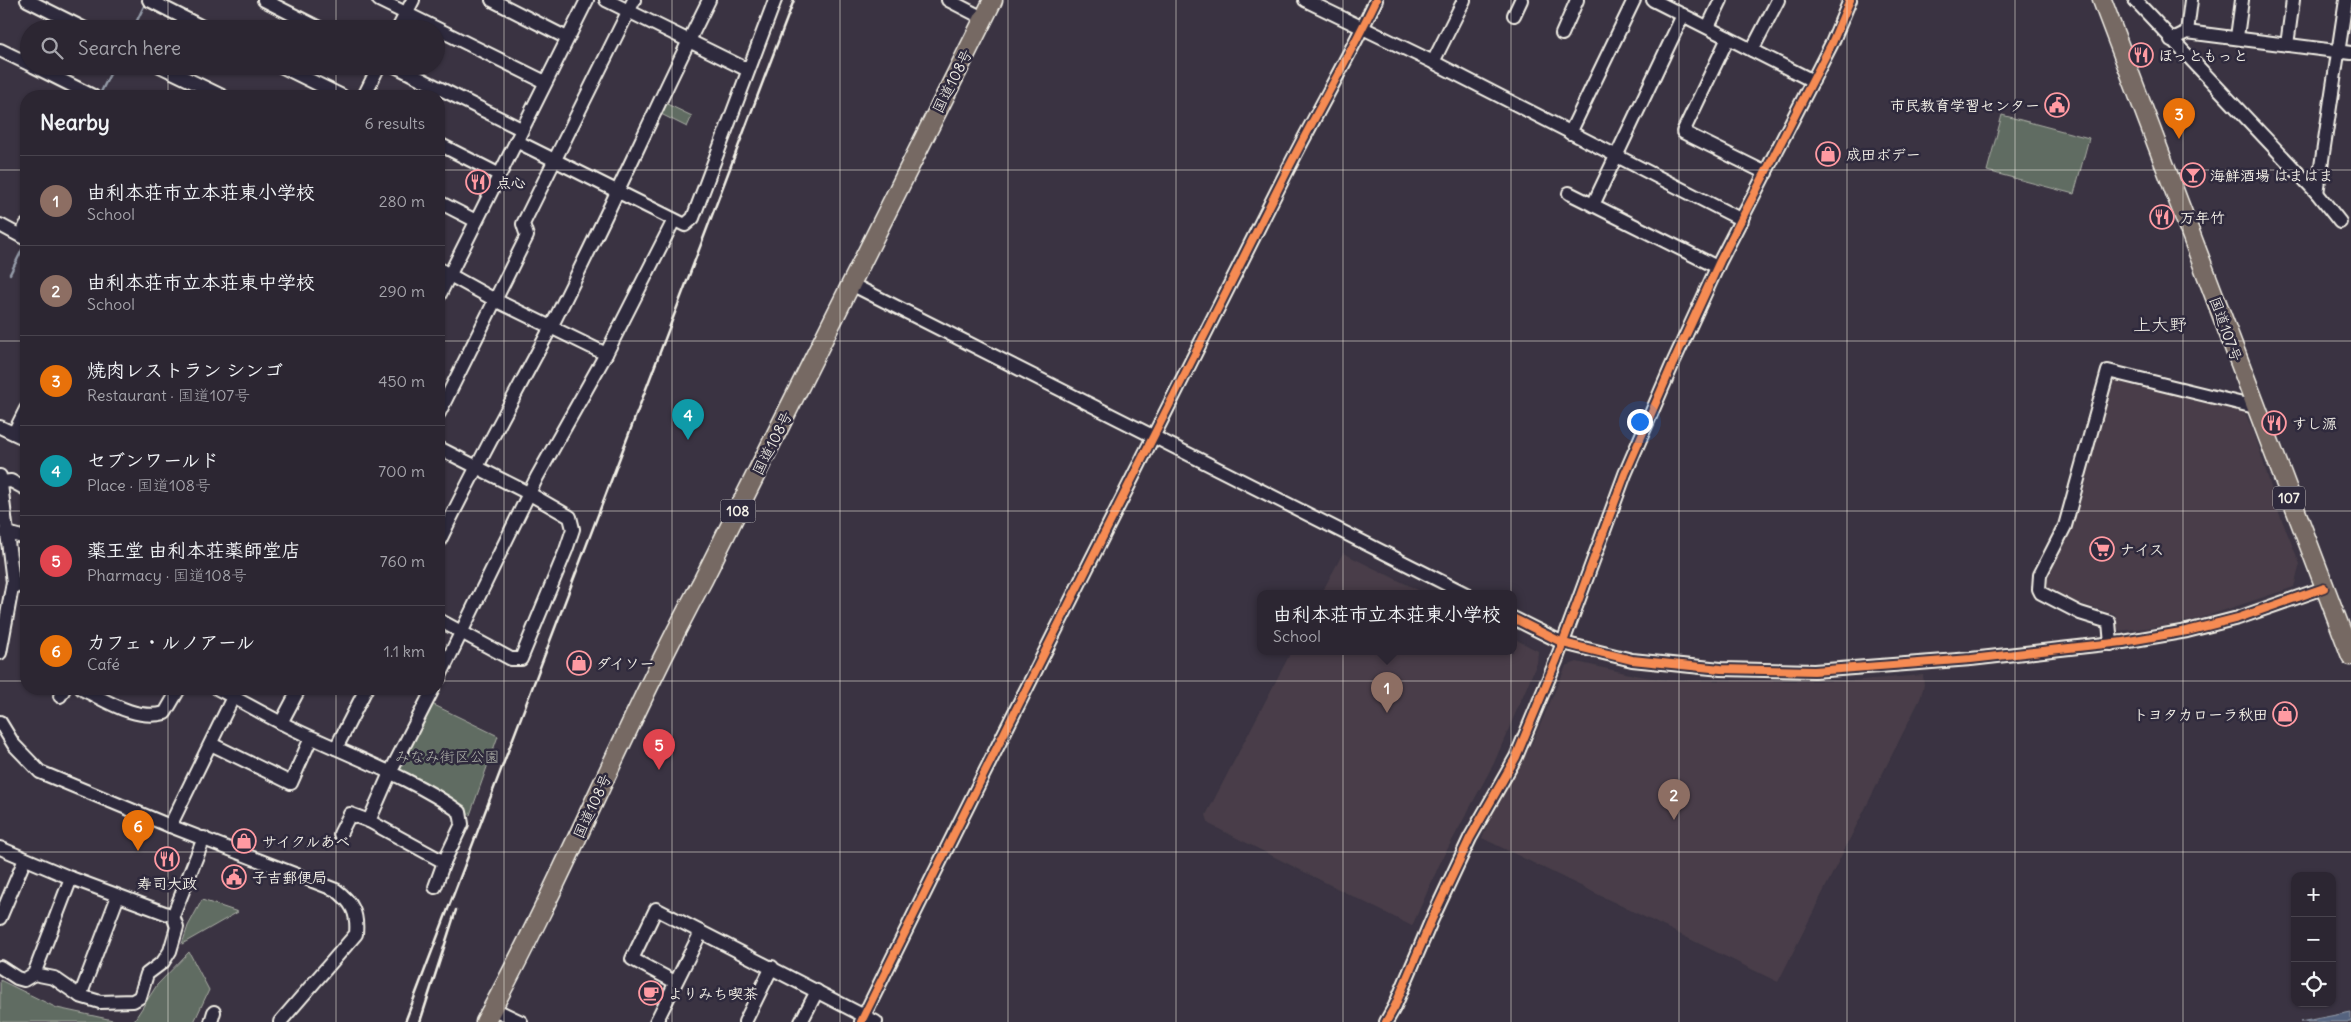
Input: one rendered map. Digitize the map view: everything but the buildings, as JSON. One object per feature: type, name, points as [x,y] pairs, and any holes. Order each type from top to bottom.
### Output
[{"type":"highway","name":"国道108号","points":[[489,1015],[566,861],[670,641],[703,580],[993,0]]},
{"type":"highway","name":"国道107号","points":[[2104,1],[2255,407],[2351,656]]},
{"type":"street","points":[[27,0],[67,20]]},
{"type":"street","points":[[149,0],[188,20]]},
{"type":"street","points":[[264,0],[303,20]]},
{"type":"street","points":[[379,0],[418,20]]},
{"type":"street","points":[[403,20],[413,0]]},
{"type":"street","points":[[492,0],[567,38]]},
{"type":"street","points":[[445,270],[476,221],[587,0]]},
{"type":"street","points":[[606,0],[748,70]]},
{"type":"street","points":[[445,401],[527,236],[523,224],[634,0]]},
{"type":"street","points":[[445,530],[475,468],[488,447],[551,326],[709,0]]},
{"type":"street","points":[[516,141],[685,225],[693,218],[775,0]]},
{"type":"street","points":[[948,0],[984,18]]},
{"type":"street","points":[[1305,0],[1433,62],[1742,220]]},
{"type":"street","points":[[863,1019],[1004,731],[1376,0]]},
{"type":"street","points":[[1433,62],[1464,0]]},
{"type":"street","points":[[1514,15],[1521,0]]},
{"type":"street","points":[[1562,34],[1577,0]]},
{"type":"street","points":[[1570,133],[1634,0]]},
{"type":"street","points":[[1708,27],[1721,0]]},
{"type":"street","points":[[1752,50],[1778,0]]},
{"type":"street","points":[[1386,1022],[1395,1006],[1432,919],[1470,838],[1516,757],[1563,642],[1625,474],[1672,363],[1717,267],[1813,81],[1850,0]]},
{"type":"street","points":[[2135,0],[2317,193],[2340,222]]},
{"type":"street","points":[[2187,32],[2191,0]]},
{"type":"street","points":[[2237,37],[2242,0]]},
{"type":"street","points":[[2287,45],[2293,0]]},
{"type":"street","points":[[2317,193],[2345,52],[2346,0]]},
{"type":"street","points":[[1659,1],[1813,81]]},
{"type":"street","points":[[1593,205],[1683,15]]},
{"type":"street","points":[[2171,40],[2187,32],[2345,52]]},
{"type":"street","points":[[445,33],[545,82]]},
{"type":"street","points":[[1728,38],[1684,132],[1766,173]]},
{"type":"street","points":[[0,50],[20,60]]},
{"type":"street","points":[[51,75],[81,90]]},
{"type":"street","points":[[179,75],[210,90]]},
{"type":"street","points":[[299,75],[330,90]]},
{"type":"street","points":[[367,90],[375,75]]},
{"type":"street","points":[[413,75],[443,90]]},
{"type":"street","points":[[445,91],[522,129]]},
{"type":"street","points":[[445,147],[498,174]]},
{"type":"street","points":[[1569,193],[1717,267]]},
{"type":"street","points":[[445,205],[476,221]]},
{"type":"street","points":[[445,666],[530,494],[536,477],[606,354],[674,220]]},
{"type":"street","points":[[0,225],[20,232]]},
{"type":"street","points":[[445,273],[495,300],[606,354]]},
{"type":"street","points":[[851,284],[1458,590]]},
{"type":"street","points":[[2111,644],[2109,622],[2080,613],[2041,593],[2039,584],[2040,575],[2065,526],[2108,371],[2255,407]]},
{"type":"street","points":[[14,433],[20,421]]},
{"type":"street","points":[[0,427],[20,436]]},
{"type":"street","points":[[445,451],[530,494],[570,517],[573,529],[521,660],[511,659],[445,623]]},
{"type":"street","points":[[0,476],[13,582],[0,653]]},
{"type":"street","points":[[1,482],[11,481],[20,486]]},
{"type":"street","points":[[7,533],[20,536]]},
{"type":"street","points":[[13,582],[20,586]]},
{"type":"street","points":[[1517,620],[1563,642],[1632,660],[1768,671],[1814,670],[1971,659],[2111,644],[2196,629],[2238,618],[2324,588]]},
{"type":"street","points":[[94,695],[132,713],[154,716],[164,713],[175,695]]},
{"type":"street","points":[[170,826],[234,695]]},
{"type":"street","points":[[238,695],[281,723],[390,773],[447,803],[460,812],[462,824],[435,886]]},
{"type":"street","points":[[281,723],[296,695]]},
{"type":"street","points":[[336,748],[363,695]]},
{"type":"street","points":[[369,821],[390,773],[430,695]]},
{"type":"street","points":[[0,722],[14,746],[40,772],[170,826],[336,890],[347,898],[354,909],[357,921],[356,934],[280,1022]]},
{"type":"street","points":[[211,744],[291,783],[312,738]]},
{"type":"street","points":[[340,834],[350,814],[369,821],[444,862]]},
{"type":"street","points":[[34,974],[54,978],[80,996],[100,1002],[133,1001],[140,997],[147,974],[163,962],[170,950],[177,927],[173,916],[204,838]]},
{"type":"street","points":[[0,848],[71,878],[173,916]]},
{"type":"street","points":[[0,918],[24,859]]},
{"type":"street","points":[[0,967],[17,978],[24,980],[34,974],[71,878]]},
{"type":"street","points":[[80,996],[118,896]]},
{"type":"street","points":[[675,982],[632,960],[656,909],[772,967],[863,1019],[876,1022]]},
{"type":"street","points":[[656,1022],[701,932]]},
{"type":"street","points":[[745,1022],[772,967]]},
{"type":"street","points":[[801,1022],[817,991]]},
{"type":"street","points":[[489,1015],[521,1022]]},
{"type":"shaded area","points":[[2111,377],[2243,409],[2254,432],[2279,513],[2300,564],[2294,587],[2198,619],[2172,625],[2118,631],[2115,614],[2063,599],[2043,588]]},
{"type":"shaded area","points":[[1343,553],[1418,590],[1323,590]]},
{"type":"shaded area","points":[[1517,640],[1538,651],[1537,663],[1494,763],[1441,861],[1412,926],[1209,824],[1206,815],[1289,655],[1517,655]]},
{"type":"shaded area","points":[[1577,662],[1639,676],[1667,680],[1849,681],[1923,675],[1924,685],[1920,699],[1778,982],[1482,838],[1498,801],[1532,743],[1566,666]]},
{"type":"green space","points":[[667,104],[692,116],[687,127],[661,114]]},
{"type":"green space","points":[[2002,115],[2089,138],[2074,194],[1987,171]]},
{"type":"green space","name":"みなみ街区公園","points":[[428,702],[498,736],[470,815],[393,773]]},
{"type":"green space","points":[[202,900],[238,912],[182,944],[188,926]]},
{"type":"green space","points":[[189,952],[209,990],[194,1022],[133,1022],[157,985]]},
{"type":"green space","points":[[0,980],[57,1008],[122,1022],[0,1022]]},
{"type":"water","points":[[2351,1012],[2351,1022],[2300,1022]]},
{"type":"waterway","points":[[137,20],[144,6]]},
{"type":"waterway","points":[[102,90],[110,75]]},
{"type":"waterway","points":[[10,274],[20,254]]},
{"type":"railway","points":[[405,1022],[794,0]]},
{"type":"railway","points":[[420,1022],[456,910]]},
{"type":"cycle path","points":[[861,1022],[1019,703],[1286,173],[1376,0]]},
{"type":"cycle path","points":[[1386,1022],[1395,1006],[1432,919],[1470,838],[1516,757],[1556,661],[1625,474],[1673,363],[1720,261],[1832,43],[1850,0]]},
{"type":"cycle path","points":[[1517,620],[1563,643],[1632,660],[1721,669],[1814,671],[1971,659],[2123,642],[2187,631],[2238,618],[2324,588]]},
{"type":"place","name":"ほっともっと","points":[[2141,55]]},
{"type":"place","name":"市民教育学習センター","points":[[2057,105]]},
{"type":"place","name":"焼肉レストラン シンゴ","points":[[2179,139]]},
{"type":"place","name":"成田ボデー","points":[[1828,154]]},
{"type":"place","name":"海鮮酒場 はまはま","points":[[2193,175]]},
{"type":"place","name":"点心","points":[[478,182]]},
{"type":"place","name":"万年竹","points":[[2162,217]]},
{"type":"place","name":"すし源","points":[[2274,423]]},
{"type":"place","name":"セブンワールド","points":[[688,440]]},
{"type":"place","name":"ナイス","points":[[2102,549]]},
{"type":"place","name":"ダイソー","points":[[579,663]]},
{"type":"place","name":"由利本荘市立本荘東小学校","points":[[1387,713]]},
{"type":"place","name":"トヨタカローラ秋田","points":[[2285,714]]},
{"type":"place","name":"薬王堂 由利本荘薬師堂店","points":[[659,770]]},
{"type":"place","name":"由利本荘市立本荘東中学校","points":[[1674,820]]},
{"type":"place","name":"サイクルあべ","points":[[244,841]]},
{"type":"place","name":"カフェ・ルノアール","points":[[138,851]]},
{"type":"place","name":"寿司大政","points":[[167,859]]},
{"type":"place","name":"子吉郵便局","points":[[234,877]]},
{"type":"place","name":"よりみち喫茶","points":[[651,993]]},
{"type":"district","name":"上大野","points":[[2160,324]]}]
